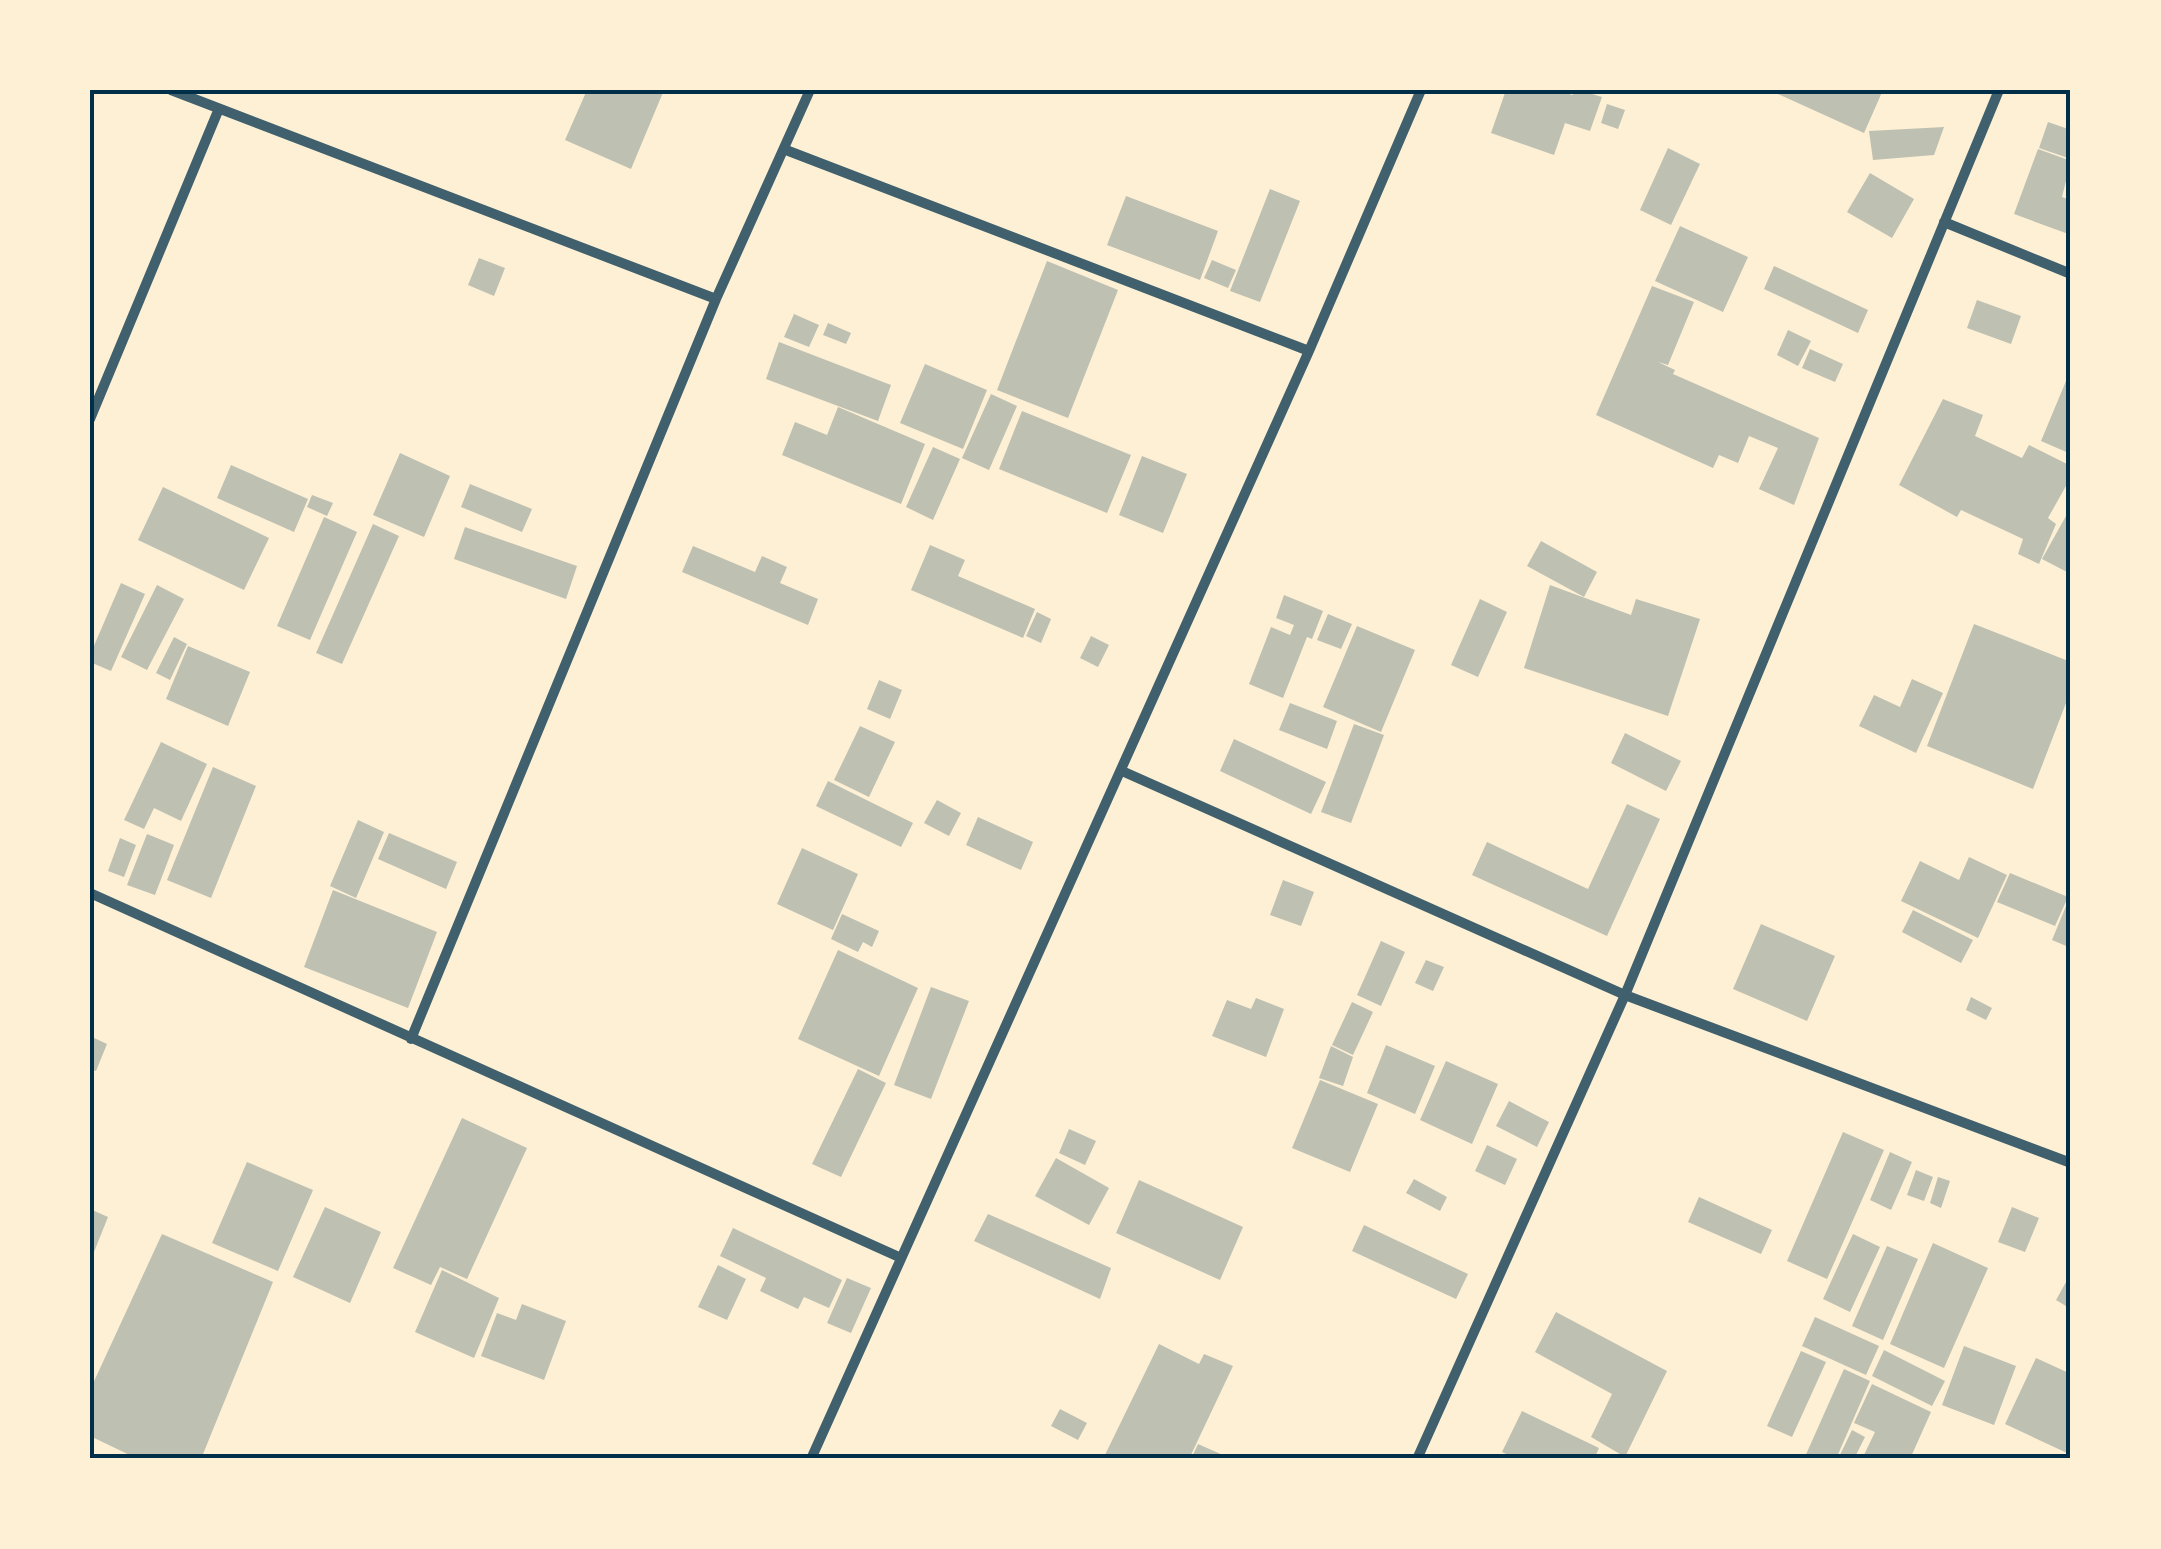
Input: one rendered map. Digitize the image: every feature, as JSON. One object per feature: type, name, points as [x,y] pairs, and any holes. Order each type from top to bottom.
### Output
[{"type":"street","points":[[171,90],[716,300]]},
{"type":"street","points":[[412,1040],[716,300],[810,90]]},
{"type":"street","points":[[811,1459],[1310,351],[1421,90]]},
{"type":"street","points":[[1435,1459],[1419,1456],[1625,995],[1999,90]]},
{"type":"street","points":[[90,419],[218,111]]},
{"type":"street","points":[[786,150],[1310,351]]},
{"type":"street","points":[[1944,222],[2071,274]]},
{"type":"street","points":[[1122,771],[1625,995],[2071,1163]]},
{"type":"street","points":[[90,893],[899,1257]]},
{"type":"building","points":[[587,90],[664,90],[631,169],[565,140]]},
{"type":"building","points":[[1506,90],[1558,90],[1572,95],[1579,90],[1602,97],[1590,131],[1565,123],[1554,155],[1491,133]]},
{"type":"building","points":[[1769,90],[1883,90],[1864,133]]},
{"type":"building","points":[[1607,104],[1625,110],[1618,129],[1601,123]]},
{"type":"building","points":[[2048,122],[2071,130],[2071,159],[2039,148]]},
{"type":"building","points":[[1944,127],[1934,155],[1873,160],[1869,131]]},
{"type":"building","points":[[1668,148],[1700,164],[1671,225],[1640,210]]},
{"type":"building","points":[[2038,149],[2071,161],[2062,197],[2071,200],[2071,235],[2014,214]]},
{"type":"building","points":[[1870,173],[1914,199],[1892,238],[1847,212]]},
{"type":"building","points":[[1270,189],[1300,201],[1260,302],[1230,291]]},
{"type":"building","points":[[1126,196],[1218,231],[1200,280],[1107,245]]},
{"type":"building","points":[[1680,226],[1748,257],[1723,312],[1655,281]]},
{"type":"building","points":[[479,258],[505,268],[494,296],[468,285]]},
{"type":"building","points":[[1212,260],[1236,270],[1228,288],[1204,278]]},
{"type":"building","points":[[1047,261],[1118,290],[1068,418],[997,390]]},
{"type":"building","points":[[1774,266],[1868,310],[1858,333],[1764,289]]},
{"type":"building","points":[[1652,286],[1694,302],[1668,365],[1658,362],[1675,370],[1673,374],[1819,438],[1794,505],[1759,489],[1778,448],[1749,436],[1738,463],[1719,455],[1713,468],[1596,415]]},
{"type":"building","points":[[1977,300],[2021,316],[2011,344],[1967,328]]},
{"type":"building","points":[[794,314],[819,325],[809,347],[784,337]]},
{"type":"building","points":[[828,323],[851,333],[846,344],[823,335]]},
{"type":"building","points":[[1788,330],[1811,341],[1798,366],[1777,355]]},
{"type":"building","points":[[779,342],[891,385],[878,421],[766,379]]},
{"type":"building","points":[[1810,349],[1843,364],[1835,382],[1802,368]]},
{"type":"building","points":[[925,364],[987,390],[963,449],[900,423]]},
{"type":"building","points":[[2071,369],[2071,454],[2041,441]]},
{"type":"building","points":[[991,394],[1017,406],[989,470],[962,458]]},
{"type":"building","points":[[1943,399],[1983,415],[1975,436],[2022,458],[2029,445],[2071,466],[2071,477],[2048,518],[2056,524],[2039,564],[2018,554],[2023,539],[1961,510],[1957,517],[1899,485]]},
{"type":"building","points":[[838,407],[925,444],[901,504],[782,455],[795,422],[827,435]]},
{"type":"building","points":[[1022,411],[1131,455],[1107,513],[999,469]]},
{"type":"building","points":[[933,447],[960,459],[933,520],[906,507]]},
{"type":"building","points":[[400,453],[450,476],[424,537],[373,515]]},
{"type":"building","points":[[1142,456],[1187,474],[1163,533],[1119,515]]},
{"type":"building","points":[[231,465],[308,499],[294,532],[217,498]]},
{"type":"building","points":[[470,484],[532,509],[522,532],[461,507]]},
{"type":"building","points":[[163,487],[269,538],[244,590],[138,540]]},
{"type":"building","points":[[312,495],[333,503],[327,516],[307,507]]},
{"type":"building","points":[[2071,507],[2071,565],[2067,572],[2042,559]]},
{"type":"building","points":[[324,517],[357,532],[310,640],[277,626]]},
{"type":"building","points":[[373,524],[399,536],[342,664],[316,653]]},
{"type":"building","points":[[465,527],[577,566],[566,599],[454,559]]},
{"type":"building","points":[[1541,541],[1597,572],[1584,597],[1527,566]]},
{"type":"building","points":[[930,545],[965,560],[958,576],[1035,609],[1023,638],[911,590]]},
{"type":"building","points":[[693,546],[755,572],[762,556],[787,567],[780,583],[818,599],[808,625],[682,572]]},
{"type":"building","points":[[121,583],[145,594],[111,671],[90,662],[90,655]]},
{"type":"building","points":[[157,585],[184,599],[147,670],[121,657]]},
{"type":"building","points":[[1550,585],[1631,615],[1636,599],[1700,619],[1668,716],[1524,668]]},
{"type":"building","points":[[1284,595],[1323,611],[1312,639],[1307,637],[1283,698],[1249,684],[1271,627],[1290,635],[1294,625],[1276,618]]},
{"type":"building","points":[[1480,599],[1507,612],[1478,677],[1451,665]]},
{"type":"building","points":[[1037,612],[1051,619],[1041,643],[1026,636]]},
{"type":"building","points":[[1328,614],[1352,624],[1341,649],[1317,640]]},
{"type":"building","points":[[1974,624],[2071,662],[2071,690],[2033,789],[1927,746]]},
{"type":"building","points":[[1357,626],[1415,650],[1381,732],[1323,707]]},
{"type":"building","points":[[1091,636],[1109,645],[1098,667],[1080,658]]},
{"type":"building","points":[[174,637],[187,644],[170,680],[156,673]]},
{"type":"building","points":[[188,646],[250,672],[228,726],[166,699]]},
{"type":"building","points":[[1912,679],[1943,693],[1916,753],[1859,726],[1874,695],[1900,707]]},
{"type":"building","points":[[879,680],[902,690],[890,719],[867,709]]},
{"type":"building","points":[[1290,703],[1337,721],[1327,749],[1279,730]]},
{"type":"building","points":[[1354,724],[1384,735],[1351,823],[1321,812]]},
{"type":"building","points":[[860,726],[895,742],[869,797],[834,780]]},
{"type":"building","points":[[1625,733],[1681,761],[1666,791],[1611,763]]},
{"type":"building","points":[[1234,739],[1326,782],[1311,814],[1220,771]]},
{"type":"building","points":[[161,742],[207,764],[181,821],[154,808],[144,829],[124,820]]},
{"type":"building","points":[[213,767],[256,786],[211,898],[167,880]]},
{"type":"building","points":[[828,781],[913,823],[901,847],[816,806]]},
{"type":"building","points":[[937,800],[961,813],[949,836],[924,823]]},
{"type":"building","points":[[1627,804],[1660,819],[1607,936],[1472,875],[1487,842],[1588,889]]},
{"type":"building","points":[[978,817],[1033,842],[1021,870],[966,845]]},
{"type":"building","points":[[358,820],[384,832],[356,898],[330,886]]},
{"type":"building","points":[[389,833],[457,862],[446,889],[378,859]]},
{"type":"building","points":[[147,834],[174,845],[155,895],[127,885]]},
{"type":"building","points":[[120,838],[136,845],[124,877],[108,871]]},
{"type":"building","points":[[802,848],[858,874],[833,930],[777,904]]},
{"type":"building","points":[[1969,857],[2007,875],[1978,938],[1901,901],[1920,861],[1959,880]]},
{"type":"building","points":[[2010,873],[2068,897],[2055,926],[1997,902]]},
{"type":"building","points":[[1283,880],[1314,892],[1301,926],[1270,915]]},
{"type":"building","points":[[333,890],[437,932],[408,1008],[304,967]]},
{"type":"building","points":[[2071,894],[2071,948],[2052,940]]},
{"type":"building","points":[[1913,910],[1973,940],[1961,963],[1902,932]]},
{"type":"building","points":[[842,914],[879,931],[872,947],[863,942],[858,952],[831,939]]},
{"type":"building","points":[[1761,924],[1835,956],[1807,1021],[1733,989]]},
{"type":"building","points":[[1381,941],[1405,952],[1381,1006],[1357,995]]},
{"type":"building","points":[[838,950],[918,988],[879,1076],[798,1039]]},
{"type":"building","points":[[1426,960],[1444,967],[1433,991],[1415,983]]},
{"type":"building","points":[[931,987],[969,1001],[931,1099],[894,1085]]},
{"type":"building","points":[[1971,997],[1992,1008],[1986,1020],[1966,1010]]},
{"type":"building","points":[[1256,998],[1284,1009],[1266,1057],[1212,1036],[1227,1000],[1251,1009]]},
{"type":"building","points":[[1352,1002],[1373,1012],[1353,1055],[1332,1045]]},
{"type":"building","points":[[92,1037],[107,1044],[96,1071],[90,1069]]},
{"type":"building","points":[[1386,1045],[1435,1066],[1415,1114],[1367,1093]]},
{"type":"building","points":[[1331,1046],[1353,1057],[1343,1086],[1319,1078]]},
{"type":"building","points":[[1446,1061],[1498,1084],[1472,1144],[1420,1120]]},
{"type":"building","points":[[858,1069],[886,1083],[841,1177],[812,1164]]},
{"type":"building","points":[[1320,1080],[1378,1104],[1350,1172],[1292,1148]]},
{"type":"building","points":[[1509,1101],[1549,1122],[1537,1147],[1496,1126]]},
{"type":"building","points":[[462,1118],[527,1148],[467,1279],[440,1267],[431,1285],[393,1268]]},
{"type":"building","points":[[1069,1129],[1096,1141],[1085,1165],[1059,1153]]},
{"type":"building","points":[[1843,1132],[1884,1150],[1827,1279],[1787,1261]]},
{"type":"building","points":[[1487,1145],[1517,1159],[1505,1185],[1475,1171]]},
{"type":"building","points":[[1890,1152],[1912,1162],[1891,1210],[1870,1200]]},
{"type":"building","points":[[1056,1158],[1109,1188],[1089,1225],[1035,1196]]},
{"type":"building","points":[[247,1162],[313,1190],[278,1271],[212,1243]]},
{"type":"building","points":[[1916,1170],[1933,1177],[1924,1201],[1907,1195]]},
{"type":"building","points":[[1938,1177],[1950,1181],[1941,1208],[1930,1203]]},
{"type":"building","points":[[1414,1179],[1447,1197],[1440,1211],[1406,1193]]},
{"type":"building","points":[[1139,1180],[1243,1227],[1220,1280],[1116,1233]]},
{"type":"building","points":[[1699,1197],[1772,1230],[1761,1254],[1688,1222]]},
{"type":"building","points":[[325,1207],[381,1232],[350,1303],[293,1277]]},
{"type":"building","points":[[2012,1207],[2039,1218],[2025,1252],[1998,1242]]},
{"type":"building","points":[[90,1209],[108,1217],[90,1262]]},
{"type":"building","points":[[988,1214],[1111,1268],[1100,1299],[974,1241]]},
{"type":"building","points":[[1364,1225],[1468,1274],[1456,1299],[1352,1251]]},
{"type":"building","points":[[733,1228],[842,1280],[829,1308],[804,1297],[798,1309],[760,1291],[766,1278],[720,1256]]},
{"type":"building","points":[[162,1234],[273,1282],[201,1459],[138,1459],[90,1436],[90,1390]]},
{"type":"building","points":[[1853,1234],[1880,1247],[1850,1312],[1823,1299]]},
{"type":"building","points":[[1933,1243],[1988,1268],[1944,1368],[1890,1344]]},
{"type":"building","points":[[1887,1246],[1918,1259],[1883,1340],[1852,1326]]},
{"type":"building","points":[[718,1265],[746,1279],[727,1320],[698,1307]]},
{"type":"building","points":[[442,1270],[499,1298],[474,1358],[415,1332]]},
{"type":"building","points":[[2071,1273],[2071,1309],[2056,1300]]},
{"type":"building","points":[[847,1278],[871,1288],[851,1333],[827,1323]]},
{"type":"building","points":[[522,1304],[566,1321],[544,1380],[481,1356],[497,1313],[516,1320]]},
{"type":"building","points":[[1556,1312],[1667,1371],[1625,1457],[1591,1437],[1612,1394],[1535,1352]]},
{"type":"building","points":[[1815,1317],[1879,1346],[1866,1375],[1802,1346]]},
{"type":"building","points":[[1159,1344],[1199,1364],[1204,1354],[1233,1366],[1189,1459],[1103,1459]]},
{"type":"building","points":[[1964,1346],[2016,1366],[1994,1425],[1942,1405]]},
{"type":"building","points":[[1884,1350],[1945,1381],[1932,1406],[1872,1376]]},
{"type":"building","points":[[1801,1351],[1826,1362],[1792,1437],[1767,1426]]},
{"type":"building","points":[[2036,1358],[2071,1374],[2071,1444],[2067,1453],[2005,1424]]},
{"type":"building","points":[[1844,1369],[1870,1381],[1836,1459],[1804,1459]]},
{"type":"building","points":[[1872,1384],[1931,1412],[1910,1459],[1862,1459],[1875,1432],[1854,1423]]},
{"type":"building","points":[[1060,1409],[1087,1423],[1078,1440],[1051,1426]]},
{"type":"building","points":[[1522,1411],[1599,1448],[1594,1459],[1517,1459],[1502,1452]]},
{"type":"building","points":[[1852,1430],[1865,1437],[1854,1459],[1838,1459]]},
{"type":"building","points":[[1198,1444],[1232,1459],[1191,1459]]}]
